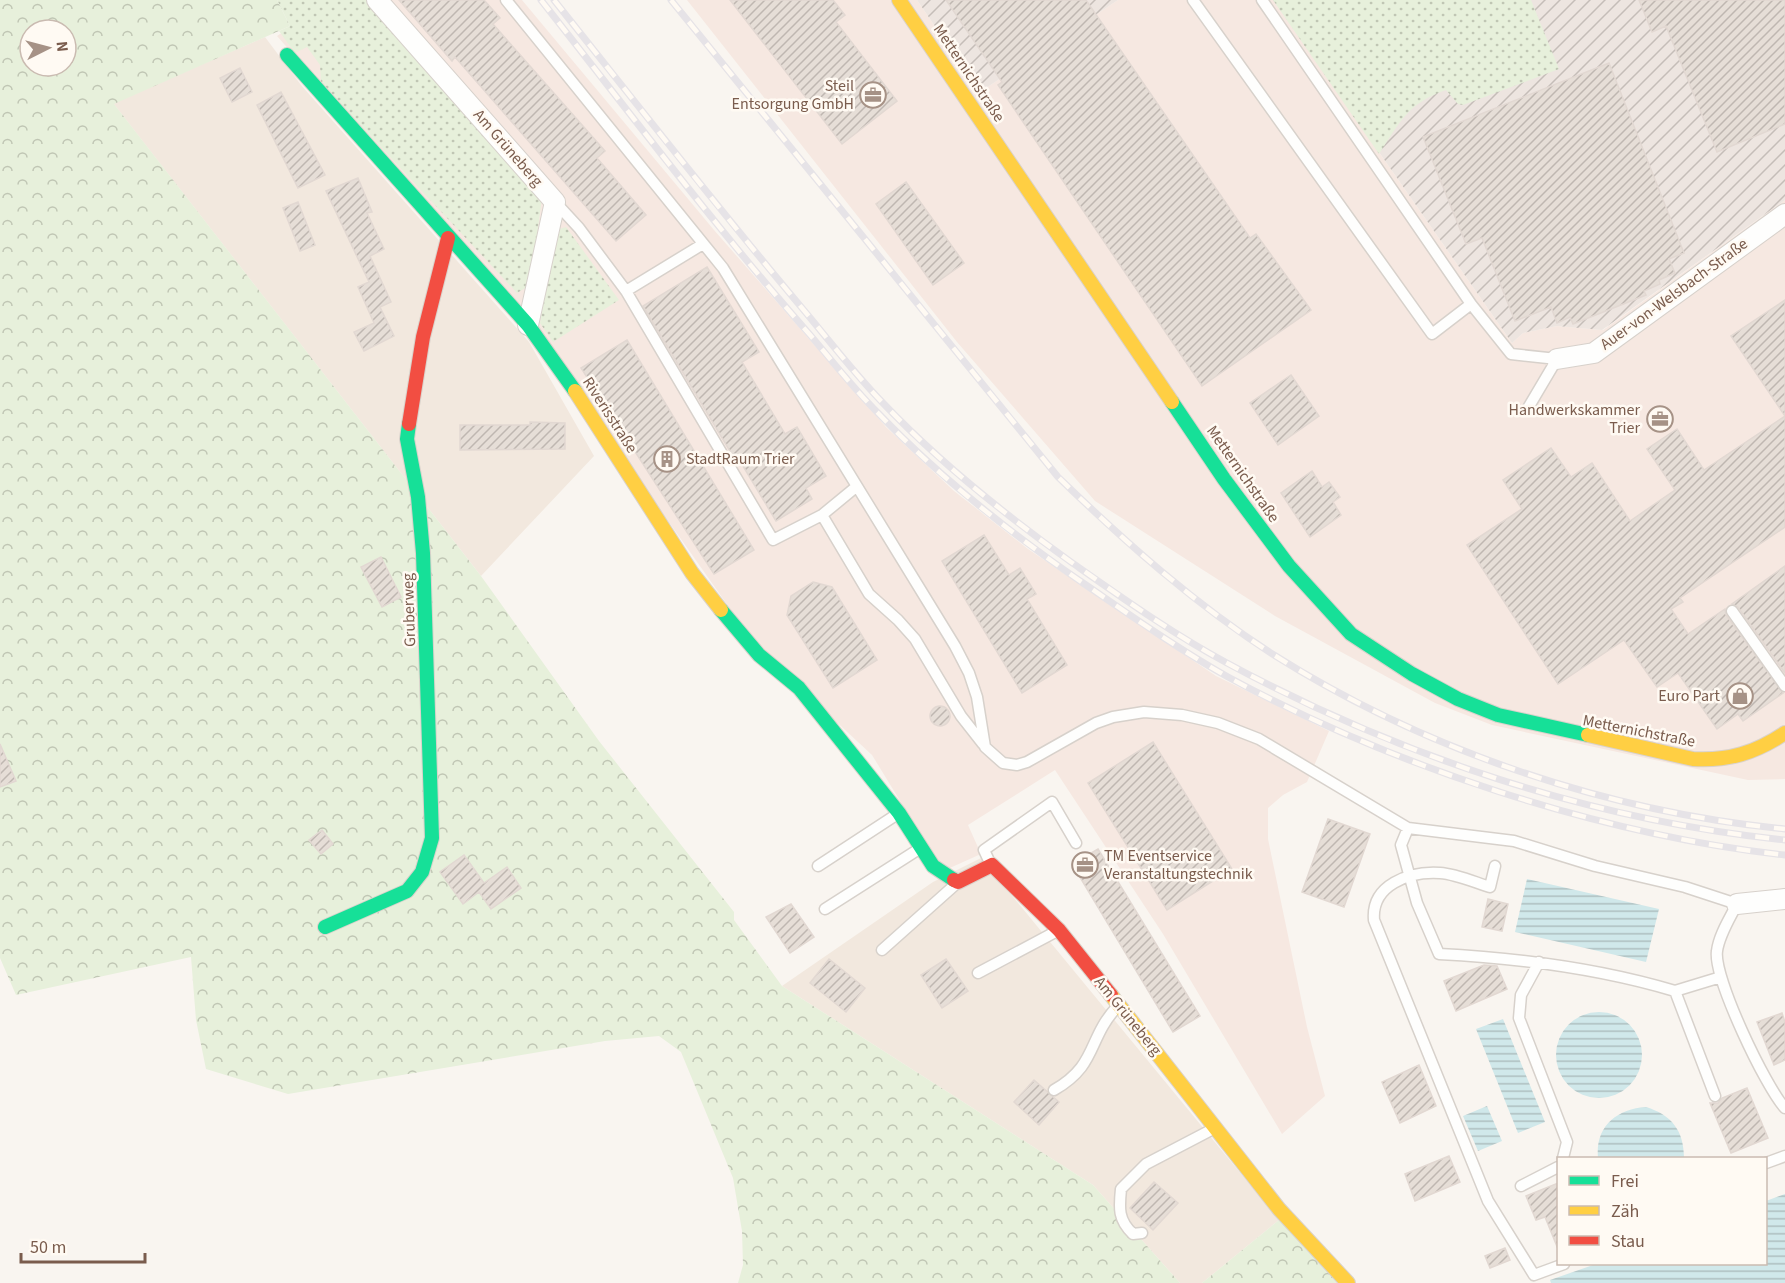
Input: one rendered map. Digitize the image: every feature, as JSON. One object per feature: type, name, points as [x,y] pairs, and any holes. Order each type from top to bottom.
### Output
[{"type":"street","name":"Am Grüneberg","points":[[377,0],[555,202],[528,326]]},
{"type":"street","name":"Metternichstraße","points":[[899,0],[1224,479],[1289,566],[1333,617],[1351,634],[1412,674],[1458,699],[1498,715],[1602,740],[1693,759],[1716,761],[1747,756],[1785,734]]},
{"type":"street","name":"Riverisstraße","points":[[287,55],[528,326],[595,418],[693,573],[728,619],[759,655],[806,696],[895,808]]},
{"type":"street","name":"Auer-von-Welsbach-Straße","points":[[1557,359],[1594,353],[1785,214]]},
{"type":"street","name":"Gruberweg","points":[[325,927],[406,891],[422,872],[432,838],[423,553],[418,497],[407,439],[423,337],[448,238]]},
{"type":"street","points":[[895,808],[933,866],[958,882],[992,865]]},
{"type":"street","name":"Am Grüneberg","points":[[992,865],[1059,930],[1279,1209],[1348,1283]]},
{"type":"street","points":[[1737,904],[1785,899]]},
{"type":"lane","points":[[506,0],[723,268],[969,673],[977,697],[985,747]]},
{"type":"lane","points":[[1193,0],[1432,333],[1471,304]]},
{"type":"lane","points":[[1262,0],[1471,304],[1511,354],[1557,359],[1528,408]]},
{"type":"lane","points":[[555,202],[579,228],[626,291],[773,540],[822,515],[856,487]]},
{"type":"lane","points":[[626,291],[703,244]]},
{"type":"lane","points":[[822,515],[869,594],[915,639],[961,716],[996,759],[1017,765],[1096,723],[1113,717],[1144,712],[1182,715],[1218,723],[1258,739],[1408,828],[1514,841],[1595,866],[1685,887],[1737,904],[1716,952],[1721,977],[1771,1089],[1785,1108]]},
{"type":"lane","points":[[1732,611],[1785,686]]},
{"type":"lane","points":[[992,865],[984,850],[1052,802],[1076,843]]},
{"type":"lane","points":[[818,866],[895,808]]},
{"type":"lane","points":[[1408,828],[1401,845],[1417,903],[1439,954],[1510,957],[1675,991],[1721,977]]},
{"type":"lane","points":[[825,909],[920,849]]},
{"type":"lane","points":[[1495,866],[1490,887],[1440,873],[1409,875],[1380,892],[1373,908],[1374,920],[1488,1201],[1536,1279],[1560,1265]]},
{"type":"lane","points":[[882,950],[958,882]]},
{"type":"lane","points":[[978,973],[1059,930]]},
{"type":"lane","points":[[1539,962],[1521,995],[1519,1018],[1567,1142],[1563,1157]]},
{"type":"lane","points":[[1675,991],[1715,1096]]},
{"type":"lane","points":[[1054,1090],[1071,1080],[1082,1069],[1105,1019],[1119,1004]]},
{"type":"lane","points":[[1142,1233],[1133,1234],[1124,1226],[1119,1214],[1121,1189],[1146,1164],[1165,1152],[1216,1128]]},
{"type":"lane","points":[[1767,1163],[1785,1156]]},
{"type":"lane","points":[[1521,1186],[1557,1168]]},
{"type":"shaded area","points":[[278,0],[522,0],[714,230],[886,427],[954,491],[1028,549],[1216,676],[1329,731],[1307,782],[1283,795],[1268,808],[1268,839],[1307,1027],[1325,1096],[1282,1134],[1163,934],[1055,770],[968,825],[981,854],[943,871],[872,755],[760,651],[524,317],[277,36],[292,26]]},
{"type":"shaded area","points":[[687,0],[917,0],[980,92],[1118,0],[1273,0],[1512,343],[1523,333],[1557,326],[1603,330],[1785,200],[1785,779],[1748,780],[1492,725],[1435,703],[1275,616],[1095,501],[957,342]]},
{"type":"shaded area","points":[[917,0],[1118,0],[980,92]]},
{"type":"shaded area","points":[[1273,0],[1785,0],[1785,200],[1602,330],[1557,326],[1523,333],[1512,343]]},
{"type":"shaded area","points":[[265,37],[301,85],[529,342],[594,456],[481,576],[113,103]]},
{"type":"shaded area","points":[[981,858],[1279,1220],[1202,1283],[1180,1283],[1093,1185],[782,986],[933,882]]},
{"type":"green space","points":[[0,0],[277,0],[290,26],[114,104],[481,576],[599,741],[734,912],[734,920],[782,986],[1093,1185],[1180,1283],[738,1283],[743,1265],[742,1231],[733,1178],[681,1052],[659,1036],[605,1041],[288,1094],[206,1069],[196,1020],[191,957],[16,995],[0,958]]},
{"type":"green space","points":[[277,0],[366,0],[542,198],[531,280],[527,287],[517,293],[321,83],[320,65],[307,47],[295,53],[279,31],[290,26]]},
{"type":"green space","points":[[1273,0],[1531,0],[1559,69],[1463,105],[1458,104],[1446,90],[1433,95],[1406,115],[1379,154]]},
{"type":"green space","points":[[566,227],[619,300],[553,342],[540,323],[556,230]]},
{"type":"green space","points":[[1279,1220],[1340,1283],[1202,1283]]},
{"type":"water","points":[[1527,879],[1659,909],[1646,962],[1515,932]]},
{"type":"water","points":[[1599,1012],[1623,1019],[1635,1031],[1642,1055],[1635,1079],[1623,1091],[1599,1098],[1575,1091],[1563,1079],[1556,1055],[1563,1031],[1575,1019]]},
{"type":"water","points":[[1503,1019],[1545,1122],[1518,1133],[1476,1029]]},
{"type":"water","points":[[1487,1106],[1502,1141],[1478,1151],[1463,1116]]},
{"type":"water","points":[[1646,1107],[1655,1110],[1675,1125],[1682,1140],[1684,1157],[1598,1157],[1600,1137],[1604,1129],[1617,1116],[1635,1108]]},
{"type":"water","points":[[1785,1194],[1785,1283],[1551,1283],[1550,1280],[1593,1265],[1767,1265],[1767,1201]]},
{"type":"building","points":[[399,0],[484,0],[500,18],[493,24],[605,151],[597,158],[646,215],[616,241],[455,57],[452,61]]},
{"type":"building","points":[[730,0],[833,0],[845,15],[836,22],[897,101],[842,144]]},
{"type":"building","points":[[946,0],[1086,0],[1250,238],[1256,234],[1311,310],[1202,386],[998,85],[1002,82]]},
{"type":"building","points":[[1639,0],[1785,0],[1785,124],[1717,152],[1666,26],[1652,32]]},
{"type":"building","points":[[1609,63],[1684,253],[1669,259],[1675,273],[1659,280],[1660,284],[1644,291],[1646,295],[1573,324],[1570,317],[1557,323],[1551,307],[1515,321],[1482,238],[1466,244],[1423,137]]},
{"type":"building","points":[[240,68],[252,92],[232,102],[220,78]]},
{"type":"building","points":[[281,92],[325,175],[298,188],[257,105]]},
{"type":"building","points":[[358,178],[372,212],[367,213],[384,249],[370,256],[391,302],[380,307],[394,336],[364,351],[354,332],[374,323],[358,287],[369,282],[326,191]]},
{"type":"building","points":[[906,182],[964,263],[933,285],[876,204]]},
{"type":"building","points":[[298,202],[315,245],[300,251],[283,208]]},
{"type":"building","points":[[707,267],[759,352],[742,362],[785,434],[797,427],[826,476],[806,488],[812,499],[776,521],[740,461],[737,463],[643,306]]},
{"type":"building","points":[[1785,300],[1785,416],[1731,336]]},
{"type":"building","name":"StadtRaum Trier","points":[[627,340],[754,550],[714,574],[581,368]]},
{"type":"building","points":[[1291,375],[1319,416],[1278,445],[1250,403]]},
{"type":"building","points":[[1785,416],[1785,527],[1680,598],[1683,602],[1671,609],[1688,634],[1725,609],[1726,615],[1783,693],[1743,721],[1738,714],[1717,729],[1678,673],[1657,687],[1624,640],[1558,684],[1467,545],[1522,509],[1503,480],[1551,448],[1571,477],[1592,463],[1630,521],[1675,490],[1647,449],[1677,429],[1704,470]]},
{"type":"building","points":[[530,422],[565,423],[565,449],[460,450],[460,425],[530,425]]},
{"type":"building","points":[[1312,471],[1322,487],[1329,482],[1340,497],[1333,502],[1341,515],[1310,537],[1281,493]]},
{"type":"building","points":[[984,535],[1009,575],[1020,568],[1036,594],[1027,599],[1067,665],[1022,693],[942,561]]},
{"type":"building","points":[[381,557],[401,597],[382,607],[361,567]]},
{"type":"building","points":[[1785,566],[1785,673],[1738,607],[1732,604]]},
{"type":"building","points":[[813,582],[832,587],[877,660],[833,688],[787,615],[791,596]]},
{"type":"building","points":[[936,706],[944,706],[950,712],[950,720],[944,726],[936,726],[930,720],[930,712]]},
{"type":"building","points":[[1153,742],[1232,869],[1167,910],[1088,783]]},
{"type":"building","points":[[0,744],[16,781],[0,787]]},
{"type":"building","points":[[1328,819],[1370,834],[1344,907],[1302,892]]},
{"type":"building","points":[[322,830],[333,844],[321,854],[309,840]]},
{"type":"building","points":[[1098,849],[1200,1016],[1173,1032],[1072,864]]},
{"type":"building","points":[[464,855],[484,883],[507,867],[521,888],[491,909],[479,892],[463,904],[440,872]]},
{"type":"building","points":[[1488,899],[1508,904],[1502,931],[1482,927]]},
{"type":"building","points":[[791,904],[814,937],[790,953],[766,917]]},
{"type":"building","points":[[829,959],[865,988],[846,1012],[810,983]]},
{"type":"building","points":[[946,959],[968,991],[942,1008],[921,975]]},
{"type":"building","points":[[1484,965],[1497,966],[1507,989],[1456,1011],[1444,981]]},
{"type":"building","points":[[1782,1013],[1785,1022],[1785,1060],[1774,1065],[1757,1022]]},
{"type":"building","points":[[1419,1065],[1436,1106],[1400,1123],[1382,1082]]},
{"type":"building","points":[[1034,1080],[1059,1102],[1039,1125],[1014,1102]]},
{"type":"building","points":[[1747,1088],[1768,1138],[1731,1153],[1710,1103],[1718,1103],[1722,1098]]},
{"type":"building","points":[[1449,1156],[1460,1182],[1415,1201],[1405,1174]]},
{"type":"building","points":[[1154,1182],[1178,1203],[1153,1230],[1130,1208]]},
{"type":"building","points":[[1557,1183],[1557,1247],[1545,1217],[1536,1220],[1526,1196]]},
{"type":"building","points":[[1505,1248],[1510,1260],[1490,1268],[1485,1256]]},
{"type":"railway","points":[[541,0],[741,254],[869,404],[926,460],[976,503],[1083,583],[1228,677],[1291,709],[1427,767],[1498,792],[1643,831],[1715,845],[1785,855]]},
{"type":"railway","points":[[554,0],[739,232],[851,368],[882,402],[926,446],[997,506],[1128,602],[1227,663],[1359,727],[1428,755],[1569,800],[1640,817],[1785,840]]},
{"type":"railway","points":[[671,0],[1058,477],[1135,549],[1245,636],[1332,689],[1393,720],[1519,771],[1585,792],[1651,808],[1718,821],[1785,829]]},
{"type":"traffic: fast","points":[[287,55],[528,325],[575,391]]},
{"type":"traffic: fast","points":[[1172,402],[1224,479],[1289,566],[1351,634],[1412,674],[1458,699],[1498,715],[1588,735]]},
{"type":"traffic: fast","points":[[325,927],[407,891],[422,872],[432,838],[423,553],[418,497],[407,439],[409,424]]},
{"type":"traffic: fast","points":[[721,610],[759,655],[799,688],[899,813],[933,866],[954,880]]},
{"type":"traffic: slow","points":[[899,0],[1172,402]]},
{"type":"traffic: slow","points":[[575,391],[692,573],[721,610]]},
{"type":"traffic: slow","points":[[1588,735],[1693,759],[1718,759],[1752,751],[1785,733]]},
{"type":"traffic: slow","points":[[1111,995],[1279,1209],[1348,1283]]},
{"type":"traffic: jam","points":[[409,424],[423,337],[448,238]]},
{"type":"traffic: jam","points":[[954,880],[958,882],[992,865],[1059,930],[1111,995]]},
{"type":"place","name":"Steil Entsorgung GmbH","points":[[873,95]]},
{"type":"place","name":"Handwerkskammer Trier","points":[[1660,419]]},
{"type":"place","name":"StadtRaum Trier","points":[[667,459]]},
{"type":"place","name":"Euro Part","points":[[1740,696]]},
{"type":"place","name":"TM Eventservice Veranstaltungstechnik","points":[[1085,865]]}]
